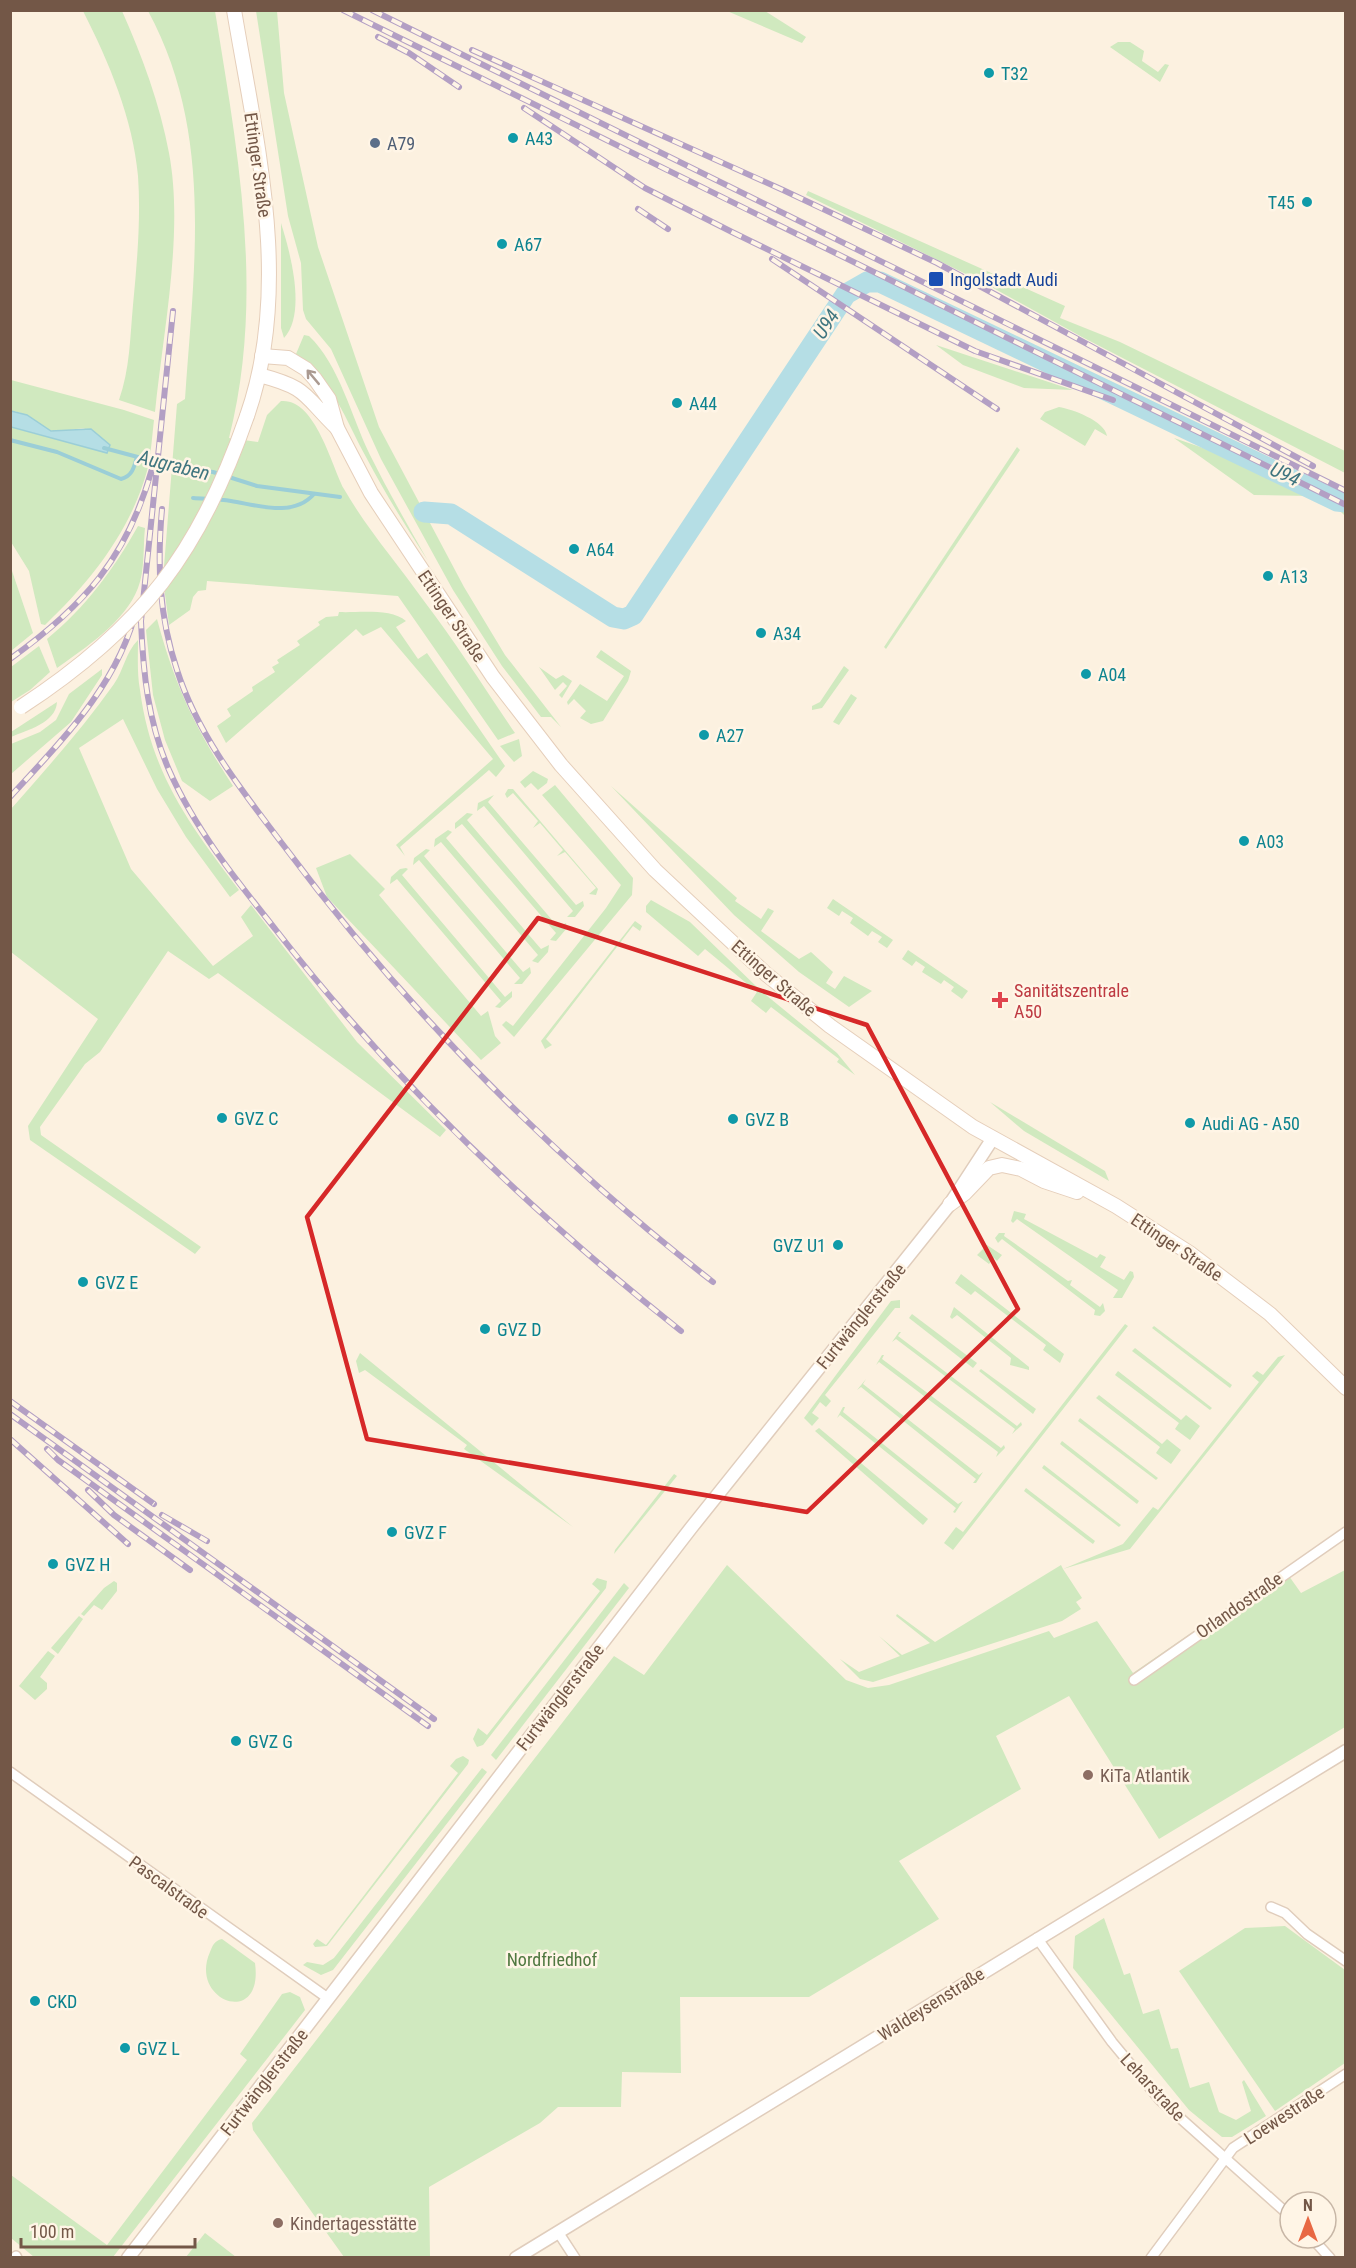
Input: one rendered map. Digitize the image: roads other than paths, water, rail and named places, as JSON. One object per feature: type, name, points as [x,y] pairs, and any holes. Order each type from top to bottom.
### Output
[{"type":"main road","name":"Ettinger Straße","points":[[234,10],[265,201],[268,243],[269,285],[259,375],[297,386],[337,428]]},
{"type":"main road","name":"Ettinger Straße","points":[[262,356],[288,358],[306,369],[329,399],[337,428],[371,493],[406,550],[493,677],[561,765],[629,844],[796,999],[920,1092],[993,1138],[1156,1230],[1229,1281],[1311,1352],[1346,1388]]},
{"type":"main road","points":[[16,710],[92,656],[144,605],[168,576],[206,518],[232,459],[259,375]]},
{"type":"main road","points":[[950,1204],[966,1193],[989,1167],[1002,1165],[1021,1169],[1060,1187],[1091,1193]]},
{"type":"street","name":"Furtwänglerstraße","points":[[128,2258],[679,1545],[950,1204],[993,1138]]},
{"type":"street","name":"Orlandostraße","points":[[1134,1680],[1346,1532]]},
{"type":"street","name":"Waldeysenstraße","points":[[516,2258],[1346,1750]]},
{"type":"street","name":"Pascalstraße","points":[[10,1772],[329,1999]]},
{"type":"street","points":[[1271,1907],[1284,1913],[1307,1934],[1346,1961]]},
{"type":"street","name":"Leharstraße","points":[[1037,1938],[1112,2042],[1160,2100],[1278,2206]]},
{"type":"street","name":"Loewestraße","points":[[1151,2258],[1233,2148],[1346,2074]]},
{"type":"street","points":[[558,2232],[575,2258]]},
{"type":"water","points":[[11,411],[27,415],[51,431],[91,429],[110,445],[107,453],[11,427]]},
{"type":"waterway","name":"U94","points":[[424,512],[451,514],[613,617],[624,619],[633,615],[846,294],[867,282],[880,282],[1337,501],[1346,502]]},
{"type":"waterway","points":[[10,440],[57,452],[121,479],[130,474],[137,457]]},
{"type":"waterway","name":"Augraben","points":[[104,448],[179,468],[213,472],[257,486],[340,497]]},
{"type":"waterway","points":[[193,498],[285,508],[296,506],[314,494]]},
{"type":"waterway","name":"Augraben","points":[[424,512],[437,511]]},
{"type":"railway","points":[[343,10],[1346,505]]},
{"type":"railway","points":[[372,10],[1346,491]]},
{"type":"railway","points":[[378,37],[409,53],[459,87]]},
{"type":"railway","points":[[472,50],[783,190],[937,263],[1313,466]]},
{"type":"railway","points":[[524,108],[645,188],[732,232],[975,351],[1113,400]]},
{"type":"railway","points":[[638,209],[668,229]]},
{"type":"railway","points":[[772,259],[997,409]]},
{"type":"railway","points":[[173,311],[141,621],[145,678],[151,715],[162,752],[179,792],[217,853],[261,911],[321,986],[416,1092],[466,1143],[571,1240],[681,1331]]},
{"type":"railway","points":[[10,659],[60,619],[99,577],[116,554],[130,529],[152,469]]},
{"type":"railway","points":[[162,509],[161,590],[171,650],[197,718],[238,784],[331,907],[380,966],[484,1079],[595,1184],[713,1282]]},
{"type":"railway","points":[[10,797],[68,732],[103,686],[129,635],[137,607]]},
{"type":"railway","points":[[10,1401],[154,1504]]},
{"type":"railway","points":[[10,1414],[434,1719]]},
{"type":"railway","points":[[10,1439],[128,1544]]},
{"type":"railway","points":[[47,1449],[58,1460],[428,1726]]},
{"type":"railway","points":[[88,1490],[114,1515],[190,1570]]},
{"type":"railway","points":[[162,1515],[207,1541]]},
{"type":"place","name":"T32","points":[[989,73]]},
{"type":"place","name":"A43","points":[[513,138]]},
{"type":"place","name":"A79","points":[[375,143]]},
{"type":"place","name":"T45","points":[[1307,202]]},
{"type":"place","name":"A67","points":[[502,244]]},
{"type":"place","name":"Ingolstadt Audi","points":[[936,279]]},
{"type":"place","name":"A44","points":[[677,403]]},
{"type":"place","name":"A64","points":[[574,549]]},
{"type":"place","name":"A13","points":[[1268,576]]},
{"type":"place","name":"A34","points":[[761,633]]},
{"type":"place","name":"A04","points":[[1086,674]]},
{"type":"place","name":"A27","points":[[704,735]]},
{"type":"place","name":"A03","points":[[1244,841]]},
{"type":"place","name":"Sanitätszentrale A50","points":[[1000,1000]]},
{"type":"place","name":"GVZ C","points":[[222,1118]]},
{"type":"place","name":"GVZ B","points":[[733,1119]]},
{"type":"place","name":"Audi AG - A50","points":[[1190,1123]]},
{"type":"place","name":"GVZ U1","points":[[838,1245]]},
{"type":"place","name":"GVZ E","points":[[83,1282]]},
{"type":"place","name":"GVZ D","points":[[485,1329]]},
{"type":"place","name":"GVZ F","points":[[392,1532]]},
{"type":"place","name":"GVZ H","points":[[53,1564]]},
{"type":"place","name":"GVZ G","points":[[236,1741]]},
{"type":"place","name":"KiTa Atlantik","points":[[1088,1775]]},
{"type":"place","name":"CKD","points":[[35,2001]]},
{"type":"place","name":"GVZ L","points":[[125,2048]]},
{"type":"place","name":"Kindertagesstätte","points":[[278,2223]]},
{"type":"park label","name":"Nordfriedhof","points":[[552,1959]]}]
